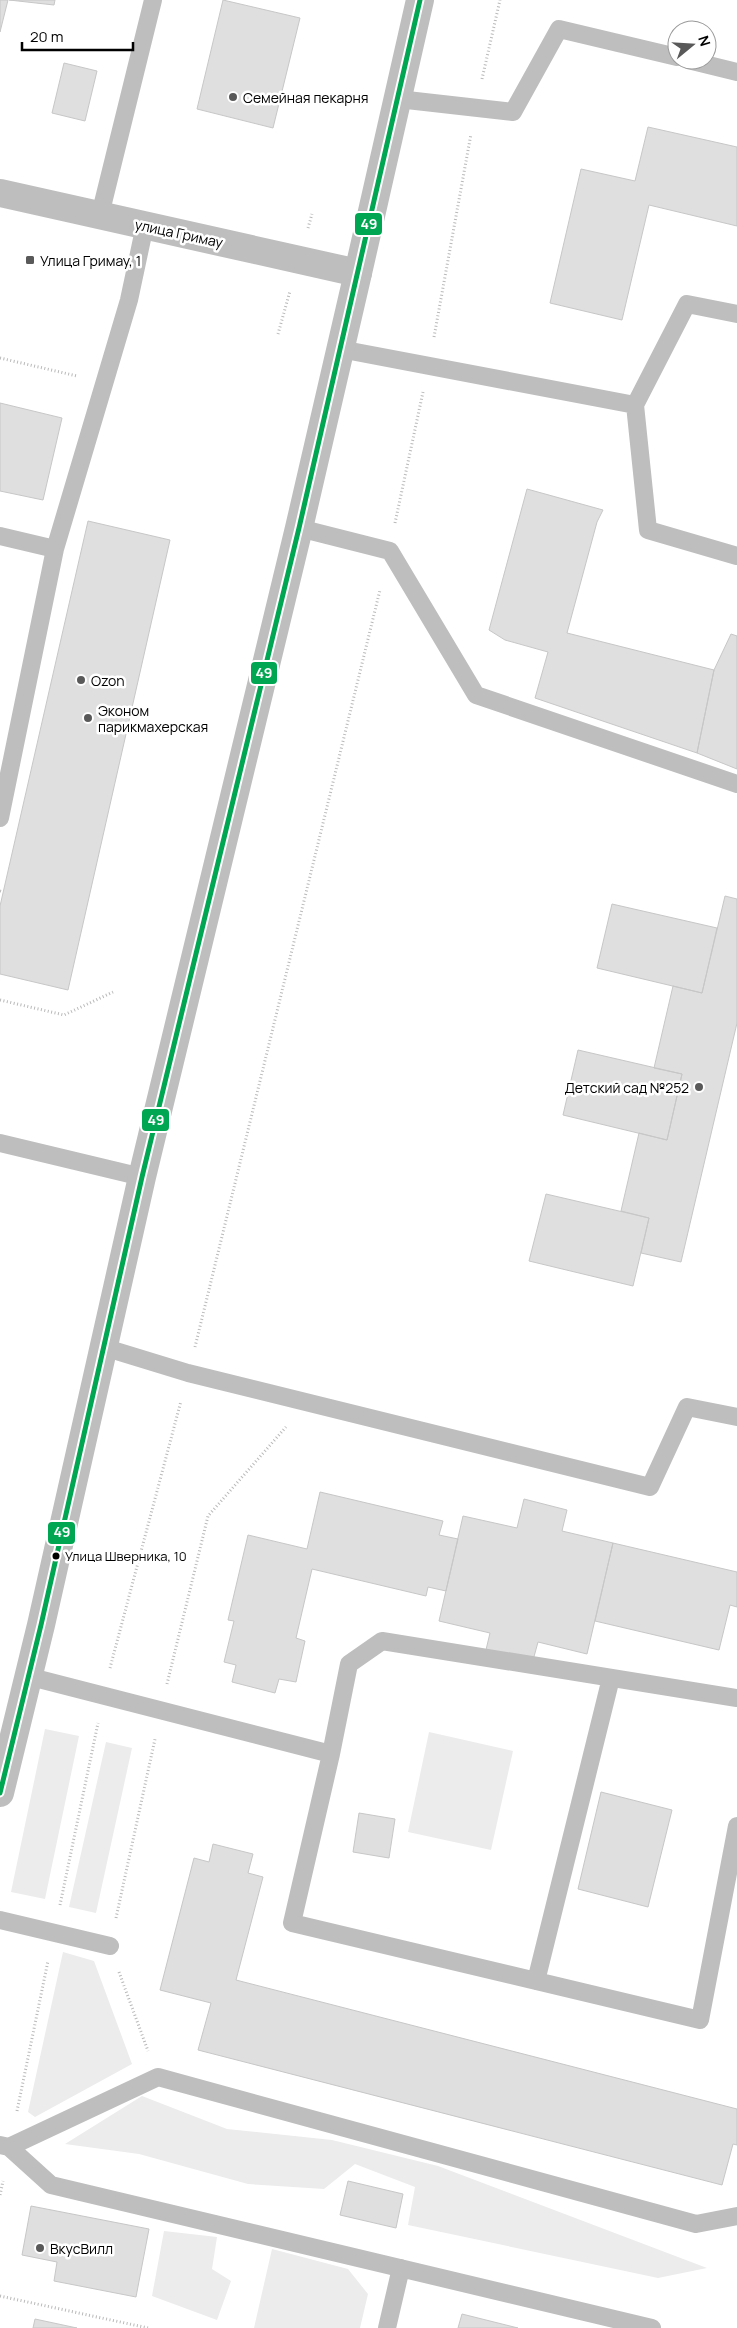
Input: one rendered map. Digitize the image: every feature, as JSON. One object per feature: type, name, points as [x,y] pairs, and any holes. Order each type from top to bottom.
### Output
[{"type":"street","points":[[0,1793],[41,1624],[142,1177],[299,528],[420,0]]},
{"type":"street","name":"улица Гримау","points":[[0,194],[358,273]]},
{"type":"lane","points":[[100,215],[152,0]]},
{"type":"lane","points":[[398,99],[513,112],[559,29],[667,55]]},
{"type":"lane","points":[[717,67],[737,72]]},
{"type":"lane","points":[[0,818],[55,549],[130,300],[145,225]]},
{"type":"lane","points":[[737,314],[687,304],[635,405],[648,530],[737,556]]},
{"type":"lane","points":[[340,350],[635,405]]},
{"type":"lane","points":[[299,528],[390,551],[476,696],[737,784]]},
{"type":"lane","points":[[0,536],[55,549]]},
{"type":"lane","points":[[0,1143],[142,1177]]},
{"type":"lane","points":[[103,1347],[188,1373],[650,1487],[688,1407],[737,1417]]},
{"type":"lane","points":[[737,1698],[382,1641],[349,1664],[331,1754],[292,1923],[700,2020],[737,1826]]},
{"type":"lane","points":[[27,1676],[331,1754]]},
{"type":"lane","points":[[536,1981],[611,1678]]},
{"type":"lane","points":[[0,1920],[110,1946]]},
{"type":"lane","points":[[652,2328],[51,2185],[5,2146],[158,2077],[696,2224],[737,2216]]},
{"type":"lane","points":[[387,2328],[401,2268]]},
{"type":"path","points":[[0,2195],[5,2146],[54,1933],[103,1695],[188,1373],[390,551],[428,366],[475,108],[500,0]]},
{"type":"path","points":[[0,358],[105,383]]},
{"type":"path","points":[[0,1000],[64,1015],[113,992]]},
{"type":"path","points":[[0,2296],[148,2328]]},
{"type":"shaded area","points":[[45,1729],[79,1736],[45,1899],[11,1892]]},
{"type":"shaded area","points":[[429,1732],[513,1751],[491,1850],[408,1832]]},
{"type":"shaded area","points":[[106,1742],[132,1748],[96,1913],[69,1907]]},
{"type":"shaded area","points":[[63,1952],[94,1961],[132,2064],[35,2117],[28,2112]]},
{"type":"shaded area","points":[[142,2096],[227,2129],[332,2140],[438,2166],[707,2268],[658,2278],[408,2225],[415,2187],[355,2164],[324,2189],[248,2184],[139,2154],[65,2144]]},
{"type":"shaded area","points":[[164,2231],[217,2237],[212,2269],[231,2281],[217,2320],[152,2296]]},
{"type":"shaded area","points":[[272,2249],[348,2269],[368,2294],[360,2328],[254,2328]]},
{"type":"building","points":[[0,0],[8,0],[0,32]]},
{"type":"building","points":[[9,0],[55,0],[54,5]]},
{"type":"building","points":[[223,0],[300,18],[273,128],[197,109]]},
{"type":"building","points":[[64,63],[97,71],[85,121],[52,113]]},
{"type":"building","points":[[648,127],[737,147],[737,226],[649,205],[622,320],[550,303],[581,169],[635,181]]},
{"type":"building","points":[[0,403],[62,418],[43,500],[0,491]]},
{"type":"building","points":[[527,489],[603,510],[597,522],[567,633],[714,670],[697,753],[535,698],[548,652],[505,640],[489,630]]},
{"type":"building","points":[[88,521],[170,540],[68,990],[0,974],[0,906]]},
{"type":"building","points":[[731,634],[737,636],[737,769],[697,753],[714,670]]},
{"type":"building","points":[[725,896],[737,899],[737,1023],[681,1262],[641,1253],[649,1218],[621,1211],[639,1133],[667,1140],[682,1074],[654,1068],[673,986],[702,993]]},
{"type":"building","points":[[612,904],[717,928],[702,993],[597,968]]},
{"type":"building","points":[[578,1050],[682,1074],[667,1140],[563,1115]]},
{"type":"building","points":[[546,1194],[649,1218],[633,1286],[529,1261]]},
{"type":"building","points":[[320,1492],[443,1521],[439,1535],[458,1539],[446,1591],[428,1587],[426,1596],[312,1569],[296,1638],[305,1641],[296,1682],[279,1679],[275,1693],[232,1682],[236,1665],[224,1662],[234,1621],[228,1620],[248,1535],[307,1549]]},
{"type":"building","points":[[524,1499],[567,1510],[562,1531],[613,1543],[587,1654],[538,1642],[532,1664],[485,1654],[490,1633],[439,1621],[463,1516],[517,1528]]},
{"type":"building","points":[[613,1543],[737,1572],[737,1607],[730,1605],[719,1650],[595,1621]]},
{"type":"building","points":[[601,1792],[672,1810],[648,1907],[578,1889]]},
{"type":"building","points":[[359,1813],[395,1819],[389,1858],[353,1852]]},
{"type":"building","points":[[213,1844],[253,1854],[248,1873],[263,1877],[236,1980],[737,2109],[737,2145],[733,2144],[722,2185],[198,2050],[211,2003],[160,1990],[194,1858],[209,1862]]},
{"type":"building","points":[[348,2181],[403,2194],[396,2228],[340,2215]]},
{"type":"building","points":[[31,2206],[149,2229],[136,2297],[54,2281],[57,2262],[22,2255]]},
{"type":"building","points":[[462,2314],[518,2328],[458,2328]]},
{"type":"building","points":[[35,2319],[77,2328],[33,2328]]},
{"type":"transit line","name":"49","points":[[0,1793],[41,1625],[142,1177],[299,528],[420,0]]},
{"type":"place","name":"Семейная пекарня","points":[[233,97]]},
{"type":"place","name":"Улица Гримау, 1","points":[[30,260]]},
{"type":"place","name":"Ozon","points":[[81,680]]},
{"type":"place","name":"Эконом парикмахерская","points":[[88,718]]},
{"type":"place","name":"Детский сад №252","points":[[699,1087]]},
{"type":"place","name":"Улица Шверника, 10","points":[[56,1556]]},
{"type":"place","name":"ВкусВилл","points":[[40,2248]]}]
